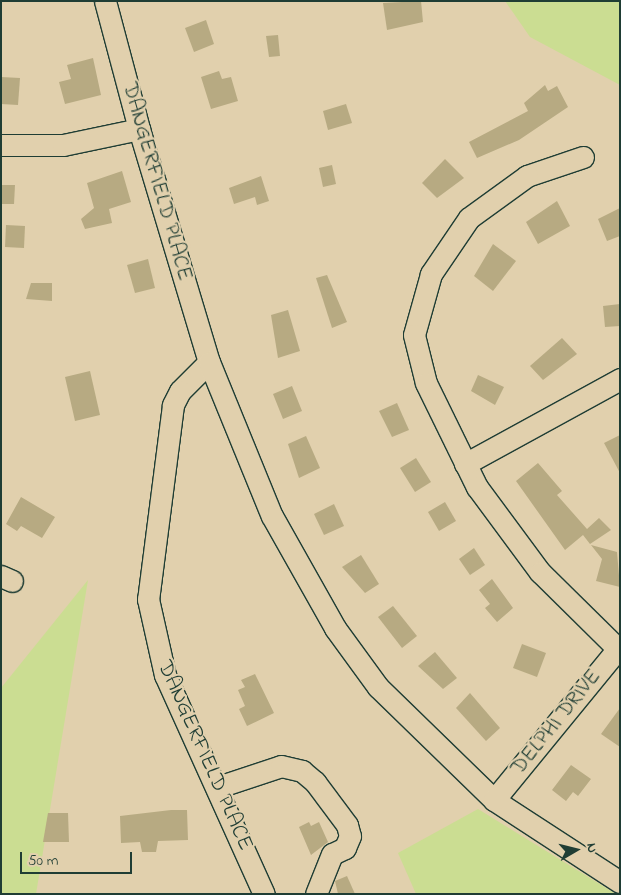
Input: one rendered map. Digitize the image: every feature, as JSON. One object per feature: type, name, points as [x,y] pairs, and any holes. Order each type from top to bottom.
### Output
[{"type":"street","name":"DANGERFIELD PLACE","points":[[106,1],[139,129],[209,362],[272,516],[344,641],[406,717],[494,800],[620,882]]},
{"type":"street","points":[[1,145],[62,145],[139,129]]},
{"type":"street","points":[[583,157],[527,176],[469,218],[431,274],[414,335],[426,383],[465,464],[493,512],[540,572],[618,647]]},
{"type":"street","name":"DANGERFIELD PLACE","points":[[209,362],[180,391],[173,405],[148,599],[165,675],[218,787],[264,894]]},
{"type":"street","points":[[465,464],[620,378]]},
{"type":"street","name":"DELPHI DRIVE","points":[[494,800],[618,647]]},
{"type":"street","points":[[218,787],[281,766],[302,771],[315,782],[347,825],[350,836],[345,848],[332,854],[316,894]]},
{"type":"green space","points":[[505,1],[620,1],[620,85],[530,37]]},
{"type":"green space","points":[[88,580],[36,894],[1,894],[1,688]]},
{"type":"green space","points":[[478,809],[616,894],[416,894],[398,853]]},
{"type":"building","points":[[421,1],[423,22],[387,30],[383,3]]},
{"type":"building","points":[[206,20],[214,44],[194,52],[185,28]]},
{"type":"building","points":[[278,35],[280,56],[269,57],[266,36]]},
{"type":"building","points":[[93,58],[101,95],[65,104],[59,82],[71,79],[67,65]]},
{"type":"building","points":[[219,71],[222,79],[231,77],[238,101],[211,109],[201,77]]},
{"type":"building","points":[[1,77],[20,78],[18,105],[1,104]]},
{"type":"building","points":[[545,85],[548,91],[557,86],[568,107],[519,140],[477,158],[469,142],[528,111],[524,103]]},
{"type":"building","points":[[346,104],[352,123],[328,130],[323,111]]},
{"type":"building","points":[[445,159],[464,178],[437,198],[422,183]]},
{"type":"building","points":[[332,165],[336,184],[323,187],[319,168]]},
{"type":"building","points":[[122,171],[131,202],[109,209],[112,223],[85,229],[81,219],[94,208],[87,183]]},
{"type":"building","points":[[261,176],[269,201],[257,205],[255,197],[234,204],[229,188]]},
{"type":"building","points":[[1,185],[15,185],[14,204],[1,204]]},
{"type":"building","points":[[557,201],[570,226],[538,244],[526,222]]},
{"type":"building","points":[[620,208],[620,236],[607,241],[598,219]]},
{"type":"building","points":[[6,225],[25,226],[24,248],[5,247]]},
{"type":"building","points":[[493,244],[516,261],[493,291],[474,276]]},
{"type":"building","points":[[148,259],[155,288],[135,293],[127,265]]},
{"type":"building","points":[[327,275],[347,322],[332,328],[316,278]]},
{"type":"building","points":[[31,283],[52,283],[52,301],[26,299]]},
{"type":"building","points":[[620,304],[620,326],[605,327],[603,306]]},
{"type":"building","points":[[288,310],[300,351],[278,358],[271,315]]},
{"type":"building","points":[[562,338],[577,354],[543,380],[530,366]]},
{"type":"building","points":[[90,371],[100,415],[75,421],[65,377]]},
{"type":"building","points":[[478,375],[504,387],[495,405],[471,391]]},
{"type":"building","points":[[292,386],[302,411],[283,419],[273,394]]},
{"type":"building","points":[[397,403],[409,430],[392,437],[379,411]]},
{"type":"building","points":[[620,435],[620,473],[604,443]]},
{"type":"building","points":[[306,436],[320,468],[299,478],[288,444]]},
{"type":"building","points":[[416,458],[431,482],[415,492],[400,468]]},
{"type":"building","points":[[538,463],[562,491],[557,495],[587,529],[599,518],[611,530],[590,544],[583,535],[565,550],[516,481]]},
{"type":"building","points":[[21,497],[55,517],[42,538],[21,526],[17,531],[6,524]]},
{"type":"building","points":[[445,502],[456,521],[439,531],[428,512]]},
{"type":"building","points":[[334,504],[344,526],[324,535],[314,514]]},
{"type":"building","points":[[591,545],[617,552],[620,587],[596,581],[602,559]]},
{"type":"building","points":[[474,548],[485,565],[470,575],[459,559]]},
{"type":"building","points":[[361,555],[379,584],[365,593],[342,567]]},
{"type":"building","points":[[492,579],[513,608],[497,622],[485,608],[490,604],[479,590]]},
{"type":"building","points":[[393,606],[417,636],[402,648],[378,617]]},
{"type":"building","points":[[522,644],[546,653],[537,677],[513,668]]},
{"type":"building","points":[[435,652],[457,678],[443,689],[418,666]]},
{"type":"building","points":[[255,674],[274,713],[247,726],[239,709],[245,706],[238,690],[245,687],[241,680]]},
{"type":"building","points":[[470,693],[500,728],[486,741],[456,708]]},
{"type":"building","points":[[620,708],[620,747],[601,734]]},
{"type":"building","points":[[571,765],[591,779],[578,796],[573,792],[566,801],[552,790]]},
{"type":"building","points":[[187,810],[188,840],[158,841],[156,852],[142,852],[140,842],[121,843],[120,816]]},
{"type":"building","points":[[48,813],[68,813],[69,842],[43,842]]},
{"type":"building","points":[[309,822],[311,826],[319,822],[328,842],[311,855],[299,827]]},
{"type":"building","points":[[347,876],[355,894],[338,894],[335,881]]}]
